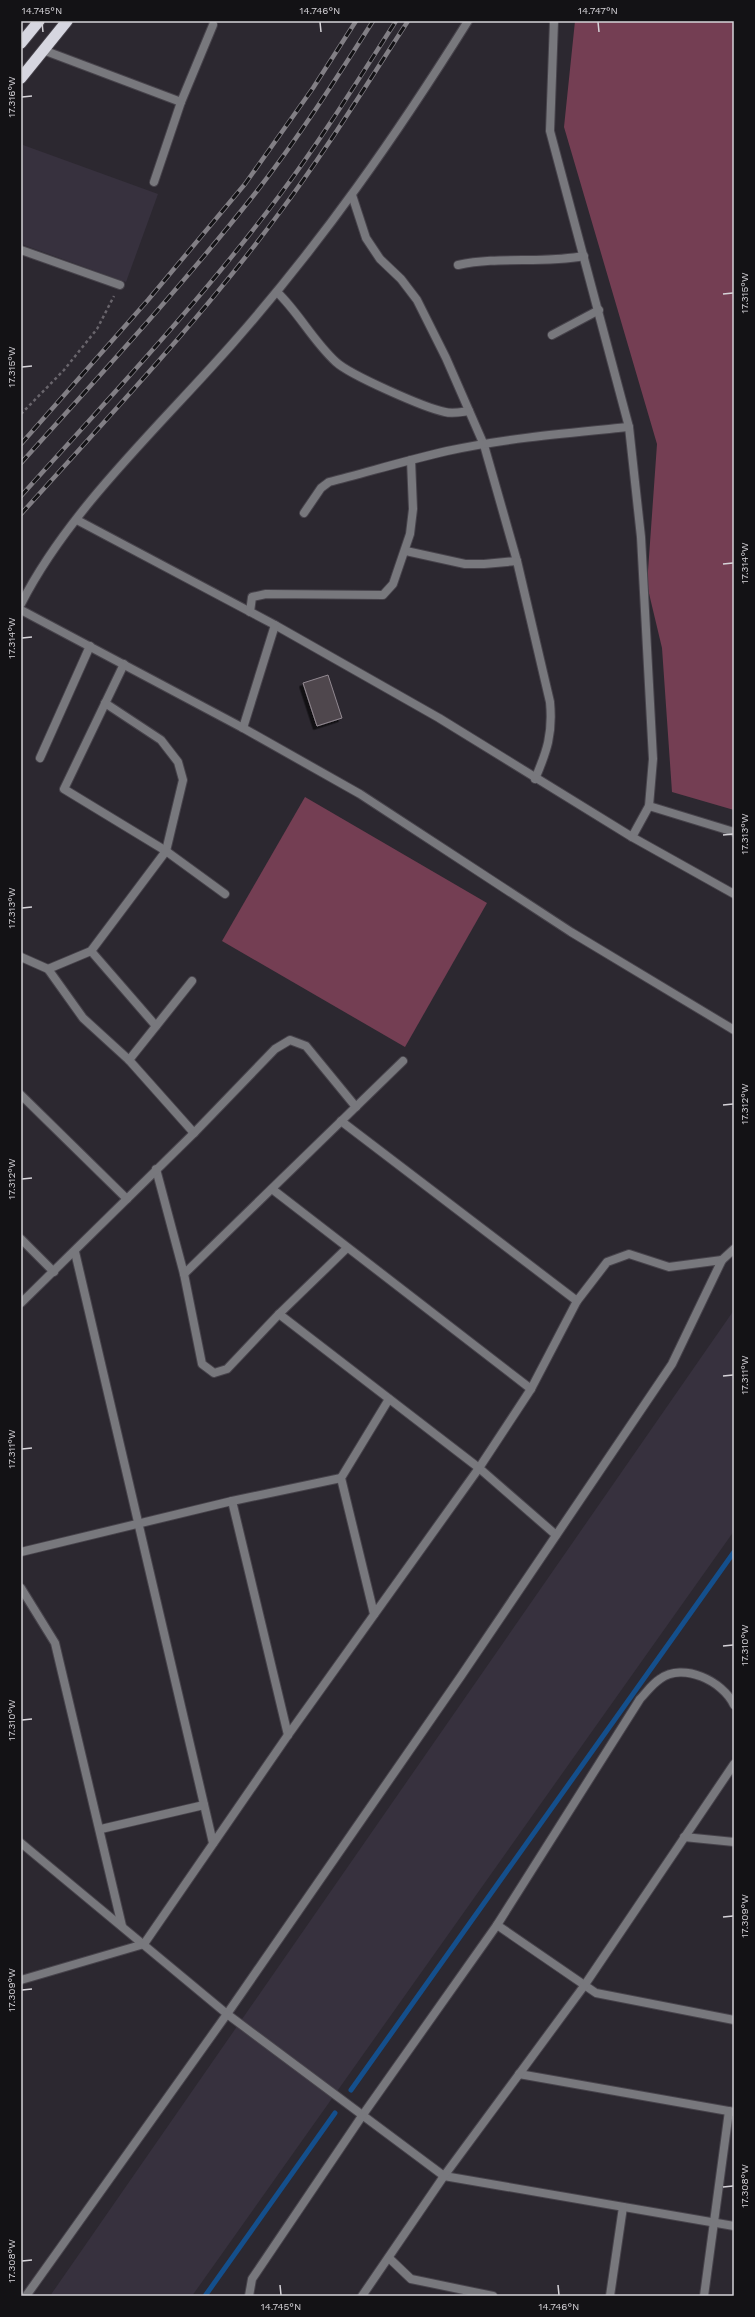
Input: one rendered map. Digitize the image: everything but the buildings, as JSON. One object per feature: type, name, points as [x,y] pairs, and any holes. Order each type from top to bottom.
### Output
[{"type":"highway","points":[[21,43],[39,21]]},
{"type":"highway","points":[[21,78],[67,21]]},
{"type":"street","points":[[21,604],[43,566],[77,520],[308,255],[391,140],[468,21]]},
{"type":"street","points":[[554,21],[550,131],[600,310],[629,427],[641,537],[653,759],[648,806],[632,837]]},
{"type":"street","points":[[154,182],[181,102],[213,25]]},
{"type":"street","points":[[44,50],[181,102]]},
{"type":"street","points":[[352,196],[366,238],[380,259],[401,278],[418,300],[484,445],[517,561],[550,702],[552,723],[549,744],[535,779]]},
{"type":"street","points":[[21,250],[120,285]]},
{"type":"street","points":[[458,265],[480,260],[541,262],[584,256]]},
{"type":"street","points":[[277,292],[299,314],[337,362],[355,374],[436,410],[454,413],[469,411]]},
{"type":"street","points":[[552,335],[600,310]]},
{"type":"street","points":[[304,513],[321,488],[329,482],[411,460],[530,437],[629,427]]},
{"type":"street","points":[[250,612],[252,597],[266,594],[383,595],[393,584],[406,551],[413,509],[411,460]]},
{"type":"street","points":[[77,520],[275,625],[439,718],[535,779],[632,837],[734,894]]},
{"type":"street","points":[[406,551],[466,564],[517,561]]},
{"type":"street","points":[[21,610],[243,728],[360,794],[571,932],[734,1030]]},
{"type":"street","points":[[243,728],[275,625]]},
{"type":"street","points":[[40,758],[90,646]]},
{"type":"street","points":[[124,664],[64,789],[166,851],[225,894]]},
{"type":"street","points":[[48,970],[91,951],[166,851],[183,780],[178,762],[161,740],[105,704]]},
{"type":"street","points":[[648,806],[734,832]]},
{"type":"street","points":[[91,951],[156,1026]]},
{"type":"street","points":[[21,957],[48,970],[83,1018],[129,1060],[194,1133]]},
{"type":"street","points":[[129,1060],[192,981]]},
{"type":"street","points":[[21,1303],[75,1252],[156,1168],[194,1133],[276,1049],[290,1040],[306,1046],[356,1107]]},
{"type":"street","points":[[184,1274],[403,1061]]},
{"type":"street","points":[[21,1095],[127,1199]]},
{"type":"street","points":[[341,1121],[577,1301]]},
{"type":"street","points":[[156,1168],[184,1274],[202,1364],[214,1373],[227,1369],[278,1314],[347,1248]]},
{"type":"street","points":[[272,1189],[530,1389]]},
{"type":"street","points":[[21,1239],[54,1272]]},
{"type":"street","points":[[26,2296],[226,2014],[672,1364],[722,1260],[734,1249]]},
{"type":"street","points":[[75,1252],[137,1524],[213,1843]]},
{"type":"street","points":[[21,1980],[144,1944],[288,1736],[479,1468],[530,1389],[577,1301],[607,1262],[629,1254],[669,1267],[722,1260]]},
{"type":"street","points":[[278,1314],[479,1468],[556,1535]]},
{"type":"street","points":[[374,1614],[341,1478],[389,1399]]},
{"type":"street","points":[[21,1552],[232,1501],[341,1478]]},
{"type":"street","points":[[232,1501],[288,1736]]},
{"type":"street","points":[[21,1588],[55,1643],[101,1829],[122,1926]]},
{"type":"street","points":[[249,2296],[252,2280],[362,2116],[497,1925],[640,1700],[659,1679],[674,1673],[684,1673],[706,1679],[719,1686],[734,1705]]},
{"type":"street","points":[[362,2296],[444,2176],[584,1986],[734,1764]]},
{"type":"street","points":[[101,1829],[204,1805]]},
{"type":"street","points":[[684,1837],[734,1842]]},
{"type":"street","points":[[21,1843],[144,1944],[226,2014],[444,2176],[734,2226]]},
{"type":"street","points":[[497,1925],[596,1993],[734,2020]]},
{"type":"street","points":[[519,2074],[732,2110],[713,2222],[704,2296]]},
{"type":"street","points":[[610,2296],[623,2207]]},
{"type":"street","points":[[389,2258],[411,2279],[490,2296]]},
{"type":"path","points":[[21,414],[64,370],[97,329],[120,285]]},
{"type":"shaded area","points":[[575,21],[734,21],[734,810],[672,792],[662,648],[647,585],[657,444],[564,127]]},
{"type":"shaded area","points":[[23,145],[158,194],[126,282],[21,244]]},
{"type":"shaded area","points":[[305,797],[487,903],[405,1047],[222,941]]},
{"type":"shaded area","points":[[734,1310],[734,1531],[192,2296],[50,2296]]},
{"type":"waterway","points":[[351,2090],[734,1552]]},
{"type":"waterway","points":[[205,2296],[335,2113]]},
{"type":"railway","points":[[21,444],[148,300],[245,184],[313,88],[356,21]]},
{"type":"railway","points":[[21,463],[171,295],[273,171],[373,21]]},
{"type":"railway","points":[[21,496],[186,312],[249,235],[310,153],[396,21]]},
{"type":"railway","points":[[21,514],[154,366],[250,252],[314,165],[408,21]]}]
